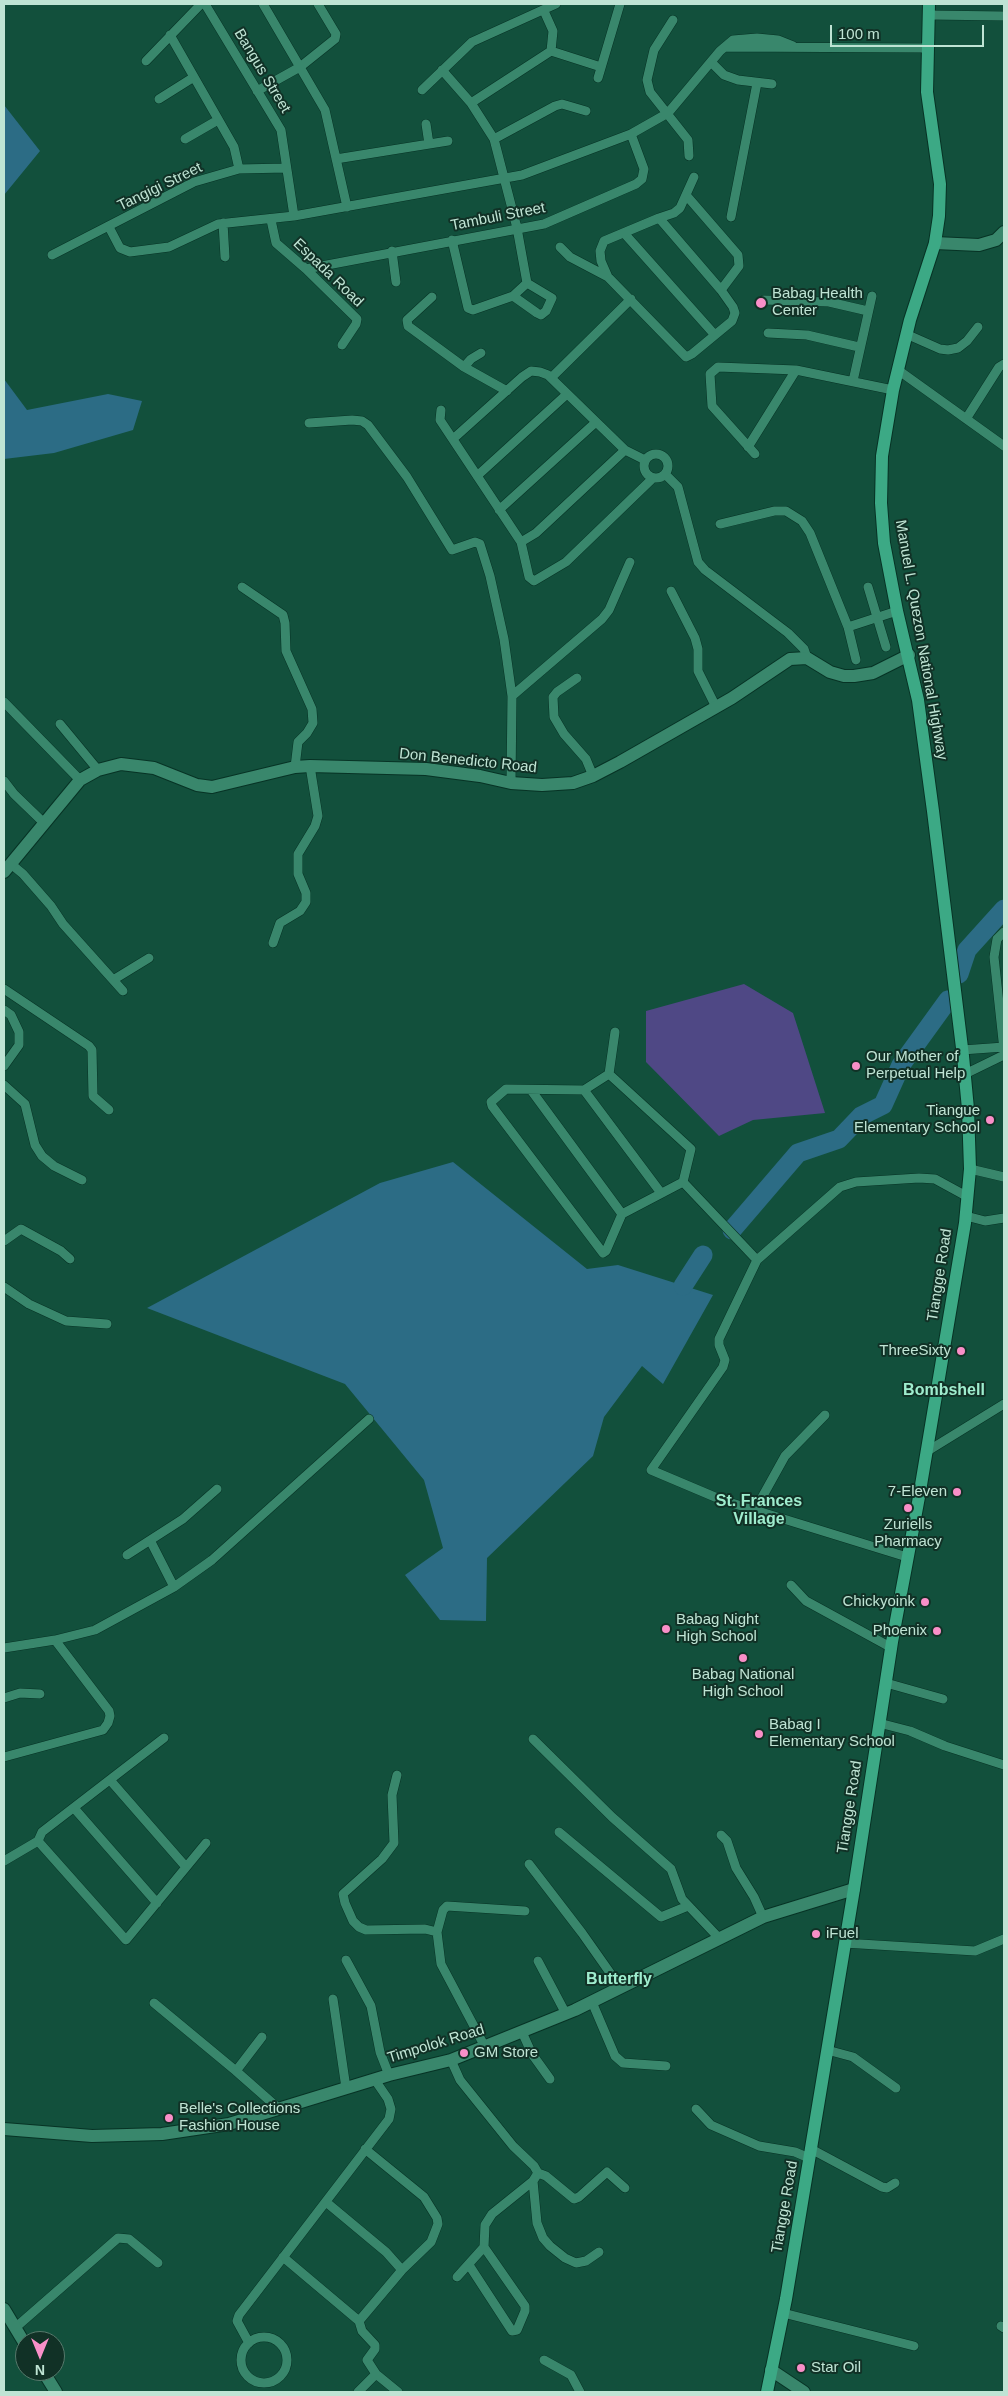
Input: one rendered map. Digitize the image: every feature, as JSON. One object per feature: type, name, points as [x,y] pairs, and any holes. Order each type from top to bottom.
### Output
[{"type":"main road","name":"Manuel L. Quezon National Highway","points":[[929,10],[927,92],[940,184],[939,216],[935,243],[906,334],[893,390],[882,456],[881,491],[884,543],[918,700],[952,958]]},
{"type":"main road","name":"Tiangge Road","points":[[767,2392],[783,2313],[810,2154],[854,1889],[879,1723],[966,1216],[970,1169],[962,1050],[952,958]]},
{"type":"street","points":[[146,61],[203,4]]},
{"type":"street","name":"Bangus Street","points":[[203,4],[281,130],[294,216]]},
{"type":"street","points":[[263,4],[325,110],[347,207]]},
{"type":"street","points":[[257,91],[300,67],[335,39],[336,34],[318,4]]},
{"type":"street","points":[[422,90],[472,42],[556,4]]},
{"type":"street","points":[[598,78],[620,4]]},
{"type":"street","points":[[929,10],[1004,16]]},
{"type":"street","points":[[471,103],[551,51],[554,31],[544,11]]},
{"type":"street","points":[[673,20],[654,50],[647,80],[650,92],[688,140],[689,156]]},
{"type":"street","points":[[170,35],[234,147],[240,169]]},
{"type":"street","points":[[109,227],[120,248],[130,252],[169,247],[223,223],[271,220],[522,175],[630,134],[668,114],[724,47],[928,48]]},
{"type":"street","points":[[551,51],[601,66]]},
{"type":"street","points":[[711,62],[724,75],[738,80],[772,84]]},
{"type":"street","points":[[442,70],[471,103],[494,139],[516,228],[527,283],[552,298],[546,311],[541,315],[513,296]]},
{"type":"street","points":[[159,99],[194,77]]},
{"type":"street","points":[[731,217],[757,83]]},
{"type":"street","points":[[494,139],[555,106],[562,104],[586,111]]},
{"type":"street","points":[[185,139],[218,120]]},
{"type":"street","points":[[426,124],[430,144]]},
{"type":"street","name":"Tambuli Street","points":[[306,268],[544,224],[636,184],[642,179],[644,169],[630,134]]},
{"type":"street","points":[[336,159],[448,141]]},
{"type":"street","name":"Tangigi Street","points":[[52,255],[194,182],[240,169],[286,168]]},
{"type":"street","points":[[608,277],[601,261],[600,251],[604,241],[680,208],[694,177]]},
{"type":"street","points":[[686,195],[738,255],[739,266],[721,290]]},
{"type":"street","points":[[560,246],[570,257],[608,277],[686,357],[732,321],[735,313],[733,306],[721,290],[658,218]]},
{"type":"street","name":"Espada Road","points":[[271,220],[276,243],[306,268],[357,318],[356,324],[342,345]]},
{"type":"street","points":[[223,223],[225,257]]},
{"type":"street","points":[[935,243],[979,245],[996,240],[1004,232]]},
{"type":"street","points":[[624,233],[714,334]]},
{"type":"street","points":[[452,240],[468,308],[473,310],[513,296],[527,283]]},
{"type":"street","points":[[392,251],[396,282]]},
{"type":"street","points":[[853,381],[859,346],[872,296]]},
{"type":"street","points":[[432,297],[407,320],[406,324],[464,367],[507,391]]},
{"type":"street","points":[[551,378],[631,299]]},
{"type":"street","points":[[764,300],[829,302],[868,311]]},
{"type":"street","points":[[906,334],[940,349],[948,350],[958,348],[967,341],[978,326]]},
{"type":"street","points":[[768,333],[807,335],[859,346]]},
{"type":"street","points":[[464,367],[471,359],[481,353]]},
{"type":"street","points":[[966,419],[999,367],[1004,364]]},
{"type":"street","points":[[755,454],[712,406],[710,374],[722,366],[796,370],[893,390]]},
{"type":"street","points":[[748,447],[796,370]]},
{"type":"street","points":[[898,370],[1004,446]]},
{"type":"street","points":[[453,439],[532,371],[540,372],[551,378],[625,450],[645,460]]},
{"type":"street","points":[[477,476],[567,394]]},
{"type":"street","points":[[441,410],[440,420],[521,542],[529,577],[534,581],[566,562],[652,478],[665,474]]},
{"type":"street","points":[[309,423],[352,420],[362,421],[368,425],[407,476],[452,550],[475,542],[480,544],[504,639],[512,696],[511,783]]},
{"type":"street","points":[[499,510],[596,422]]},
{"type":"street","points":[[521,542],[536,533],[625,450]]},
{"type":"street","points":[[645,460],[653,454],[663,456],[668,464],[665,474]]},
{"type":"street","points":[[645,460],[645,472],[652,478]]},
{"type":"street","points":[[665,474],[678,487],[698,562],[705,570],[788,633],[804,649],[807,658],[830,672],[844,676],[854,676],[872,673],[909,655]]},
{"type":"street","points":[[720,524],[774,511],[795,515],[810,534],[848,627],[856,660]]},
{"type":"street","points":[[512,696],[602,619],[630,562]]},
{"type":"street","points":[[242,587],[283,615],[287,637],[286,651],[312,709],[313,723],[298,742],[295,767]]},
{"type":"street","points":[[868,587],[886,647]]},
{"type":"street","points":[[671,591],[696,638],[698,671],[716,707]]},
{"type":"street","points":[[848,627],[897,610]]},
{"type":"street","name":"Don Benedicto Road","points":[[7,868],[80,780],[98,770],[121,764],[139,765],[154,768],[197,785],[212,787],[295,767],[310,766],[426,769],[480,776],[511,783],[542,785],[573,783],[593,776],[716,707],[790,659],[807,658]]},
{"type":"street","points":[[577,678],[557,692],[554,697],[554,717],[564,734],[583,755],[593,776]]},
{"type":"street","points":[[4,702],[80,780]]},
{"type":"street","points":[[60,724],[98,770]]},
{"type":"street","points":[[273,943],[280,923],[300,910],[306,902],[306,893],[298,874],[298,854],[315,826],[318,816],[310,766]]},
{"type":"street","points":[[4,781],[14,794],[44,823]]},
{"type":"street","points":[[7,868],[23,874],[51,906],[63,924],[123,991]]},
{"type":"street","points":[[962,1050],[1004,1048],[1002,996],[994,957],[997,939],[1004,932]]},
{"type":"street","points":[[113,980],[150,958]]},
{"type":"street","points":[[4,989],[89,1046],[92,1050],[93,1096],[108,1110]]},
{"type":"street","points":[[4,1010],[11,1015],[19,1032],[19,1045],[4,1066]]},
{"type":"street","points":[[615,1032],[608,1074],[584,1090],[506,1089],[493,1098],[492,1106],[603,1253],[606,1251],[622,1214],[683,1182]]},
{"type":"street","points":[[964,1074],[1004,1055]]},
{"type":"street","points":[[608,1074],[691,1149],[683,1182]]},
{"type":"street","points":[[4,1085],[25,1104],[35,1145],[42,1156],[54,1166],[82,1180]]},
{"type":"street","points":[[531,1090],[622,1214]]},
{"type":"street","points":[[584,1090],[661,1192]]},
{"type":"street","points":[[970,1169],[1004,1177]]},
{"type":"street","points":[[907,1557],[722,1500],[651,1470],[723,1367],[725,1360],[719,1345],[720,1339],[757,1260],[840,1187],[919,1178],[935,1179],[968,1197]]},
{"type":"street","points":[[683,1182],[757,1260]]},
{"type":"street","points":[[966,1216],[985,1220],[1004,1218]]},
{"type":"street","points":[[4,1241],[21,1229],[61,1251],[70,1259]]},
{"type":"street","points":[[4,1287],[29,1304],[66,1321],[106,1324]]},
{"type":"street","points":[[926,1452],[1004,1404]]},
{"type":"street","points":[[755,1510],[785,1456],[825,1415]]},
{"type":"street","points":[[4,1648],[56,1640],[95,1630],[174,1587],[212,1560],[369,1419]]},
{"type":"street","points":[[127,1555],[151,1542],[182,1520],[217,1489]]},
{"type":"street","points":[[151,1542],[174,1587]]},
{"type":"street","points":[[791,1585],[806,1601],[892,1648]]},
{"type":"street","points":[[4,1756],[103,1730],[108,1723],[109,1711],[56,1640]]},
{"type":"street","points":[[886,1683],[943,1699]]},
{"type":"street","points":[[4,1698],[20,1693],[40,1694]]},
{"type":"street","points":[[879,1723],[910,1731],[945,1746],[1004,1765]]},
{"type":"street","points":[[4,1861],[38,1841],[42,1832],[164,1738]]},
{"type":"street","points":[[533,1739],[612,1817],[671,1869],[676,1878],[680,1895],[688,1906],[720,1938]]},
{"type":"street","points":[[397,1775],[392,1795],[394,1842],[382,1859],[343,1894],[353,1921],[359,1927],[366,1930],[425,1929],[437,1932]]},
{"type":"street","points":[[110,1780],[186,1867]]},
{"type":"street","points":[[74,1808],[157,1902]]},
{"type":"street","points":[[559,1832],[660,1917],[667,1917],[688,1906]]},
{"type":"street","points":[[721,1835],[726,1842],[736,1868],[754,1897],[763,1917]]},
{"type":"street","points":[[38,1841],[126,1940],[206,1842]]},
{"type":"street","points":[[529,1864],[582,1933],[620,1987]]},
{"type":"street","name":"Timpolok Road","points":[[4,2129],[92,2136],[162,2134],[229,2124],[389,2075],[451,2060],[566,2014],[763,1917],[854,1889]]},
{"type":"street","points":[[485,2046],[441,1964],[437,1932],[443,1910],[447,1906],[525,1911]]},
{"type":"street","points":[[844,1943],[975,1951],[1004,1939]]},
{"type":"street","points":[[346,1960],[371,2006],[380,2052],[389,2075]]},
{"type":"street","points":[[538,1961],[566,2014]]},
{"type":"street","points":[[333,1999],[346,2088]]},
{"type":"street","points":[[592,2002],[615,2056],[623,2063],[666,2066]]},
{"type":"street","points":[[154,2003],[278,2108]]},
{"type":"street","points":[[522,2032],[532,2054],[550,2079]]},
{"type":"street","points":[[236,2071],[262,2036]]},
{"type":"street","points":[[827,2050],[853,2057],[896,2088]]},
{"type":"street","points":[[451,2060],[460,2080],[535,2177],[535,2213],[540,2232],[550,2246],[565,2258],[576,2263],[586,2261],[599,2252]]},
{"type":"street","points":[[249,2343],[237,2321],[239,2315],[389,2119],[391,2109],[388,2099],[374,2080]]},
{"type":"street","points":[[696,2109],[711,2125],[759,2146],[810,2154],[882,2187],[888,2188],[895,2183]]},
{"type":"street","points":[[359,2321],[402,2270],[431,2242],[438,2230],[437,2218],[424,2196],[366,2149]]},
{"type":"street","points":[[457,2277],[484,2247],[487,2221],[492,2214],[535,2177],[546,2176],[574,2199],[579,2197],[607,2172],[625,2188]]},
{"type":"street","points":[[326,2202],[386,2252],[402,2270]]},
{"type":"street","points":[[15,2328],[118,2238],[129,2239],[158,2263]]},
{"type":"street","points":[[469,2265],[512,2331],[517,2330],[526,2311],[526,2306],[484,2247]]},
{"type":"street","points":[[283,2257],[359,2321],[362,2332],[375,2345],[375,2349],[366,2360],[376,2374],[398,2392]]},
{"type":"street","points":[[4,2309],[17,2331]]},
{"type":"street","points":[[783,2313],[914,2346]]},
{"type":"street","points":[[266,2337],[282,2345],[288,2362],[280,2378],[262,2384],[247,2375],[241,2358],[249,2343],[266,2337]]},
{"type":"street","points":[[544,2360],[571,2374],[580,2392]]},
{"type":"street","points":[[771,2370],[804,2392]]},
{"type":"street","points":[[358,2392],[376,2374]]},
{"type":"street","points":[[49,2381],[56,2392]]},
{"type":"shaded area","points":[[744,984],[793,1013],[825,1113],[753,1120],[719,1136],[646,1062],[646,1011]]},
{"type":"water","points":[[4,105],[40,151],[4,195]]},
{"type":"water","points":[[4,379],[27,410],[108,394],[142,401],[133,430],[54,453],[4,459]]},
{"type":"water","points":[[453,1162],[587,1269],[618,1265],[713,1295],[663,1384],[642,1366],[604,1417],[593,1456],[487,1558],[486,1621],[440,1620],[405,1575],[443,1548],[424,1480],[345,1384],[147,1308],[380,1183]]},
{"type":"waterway","points":[[959,974],[967,950],[1004,909]]},
{"type":"waterway","points":[[732,1230],[798,1153],[839,1139],[861,1116],[883,1105],[901,1065],[948,1000]]},
{"type":"waterway","points":[[683,1286],[703,1255]]},
{"type":"place","name":"Babag Health Center","points":[[761,303]]},
{"type":"place","name":"Our Mother of Perpetual Help","points":[[856,1066]]},
{"type":"place","name":"Tiangue Elementary School","points":[[990,1120]]},
{"type":"place","name":"ThreeSixty","points":[[961,1351]]},
{"type":"place","name":"7-Eleven","points":[[957,1492]]},
{"type":"place","name":"Zuriells Pharmacy","points":[[908,1508]]},
{"type":"place","name":"Chickyoink","points":[[925,1602]]},
{"type":"place","name":"Babag Night High School","points":[[666,1629]]},
{"type":"place","name":"Phoenix","points":[[937,1631]]},
{"type":"place","name":"Babag National High School","points":[[743,1658]]},
{"type":"place","name":"Babag I Elementary School","points":[[759,1734]]},
{"type":"place","name":"iFuel","points":[[816,1934]]},
{"type":"place","name":"GM Store","points":[[464,2053]]},
{"type":"place","name":"Belle's Collections Fashion House","points":[[169,2118]]},
{"type":"place","name":"Star Oil","points":[[801,2368]]},
{"type":"district","name":"Bombshell","points":[[944,1391]]},
{"type":"district","name":"St. Frances Village","points":[[759,1511]]},
{"type":"district","name":"Butterfly","points":[[619,1980]]}]
